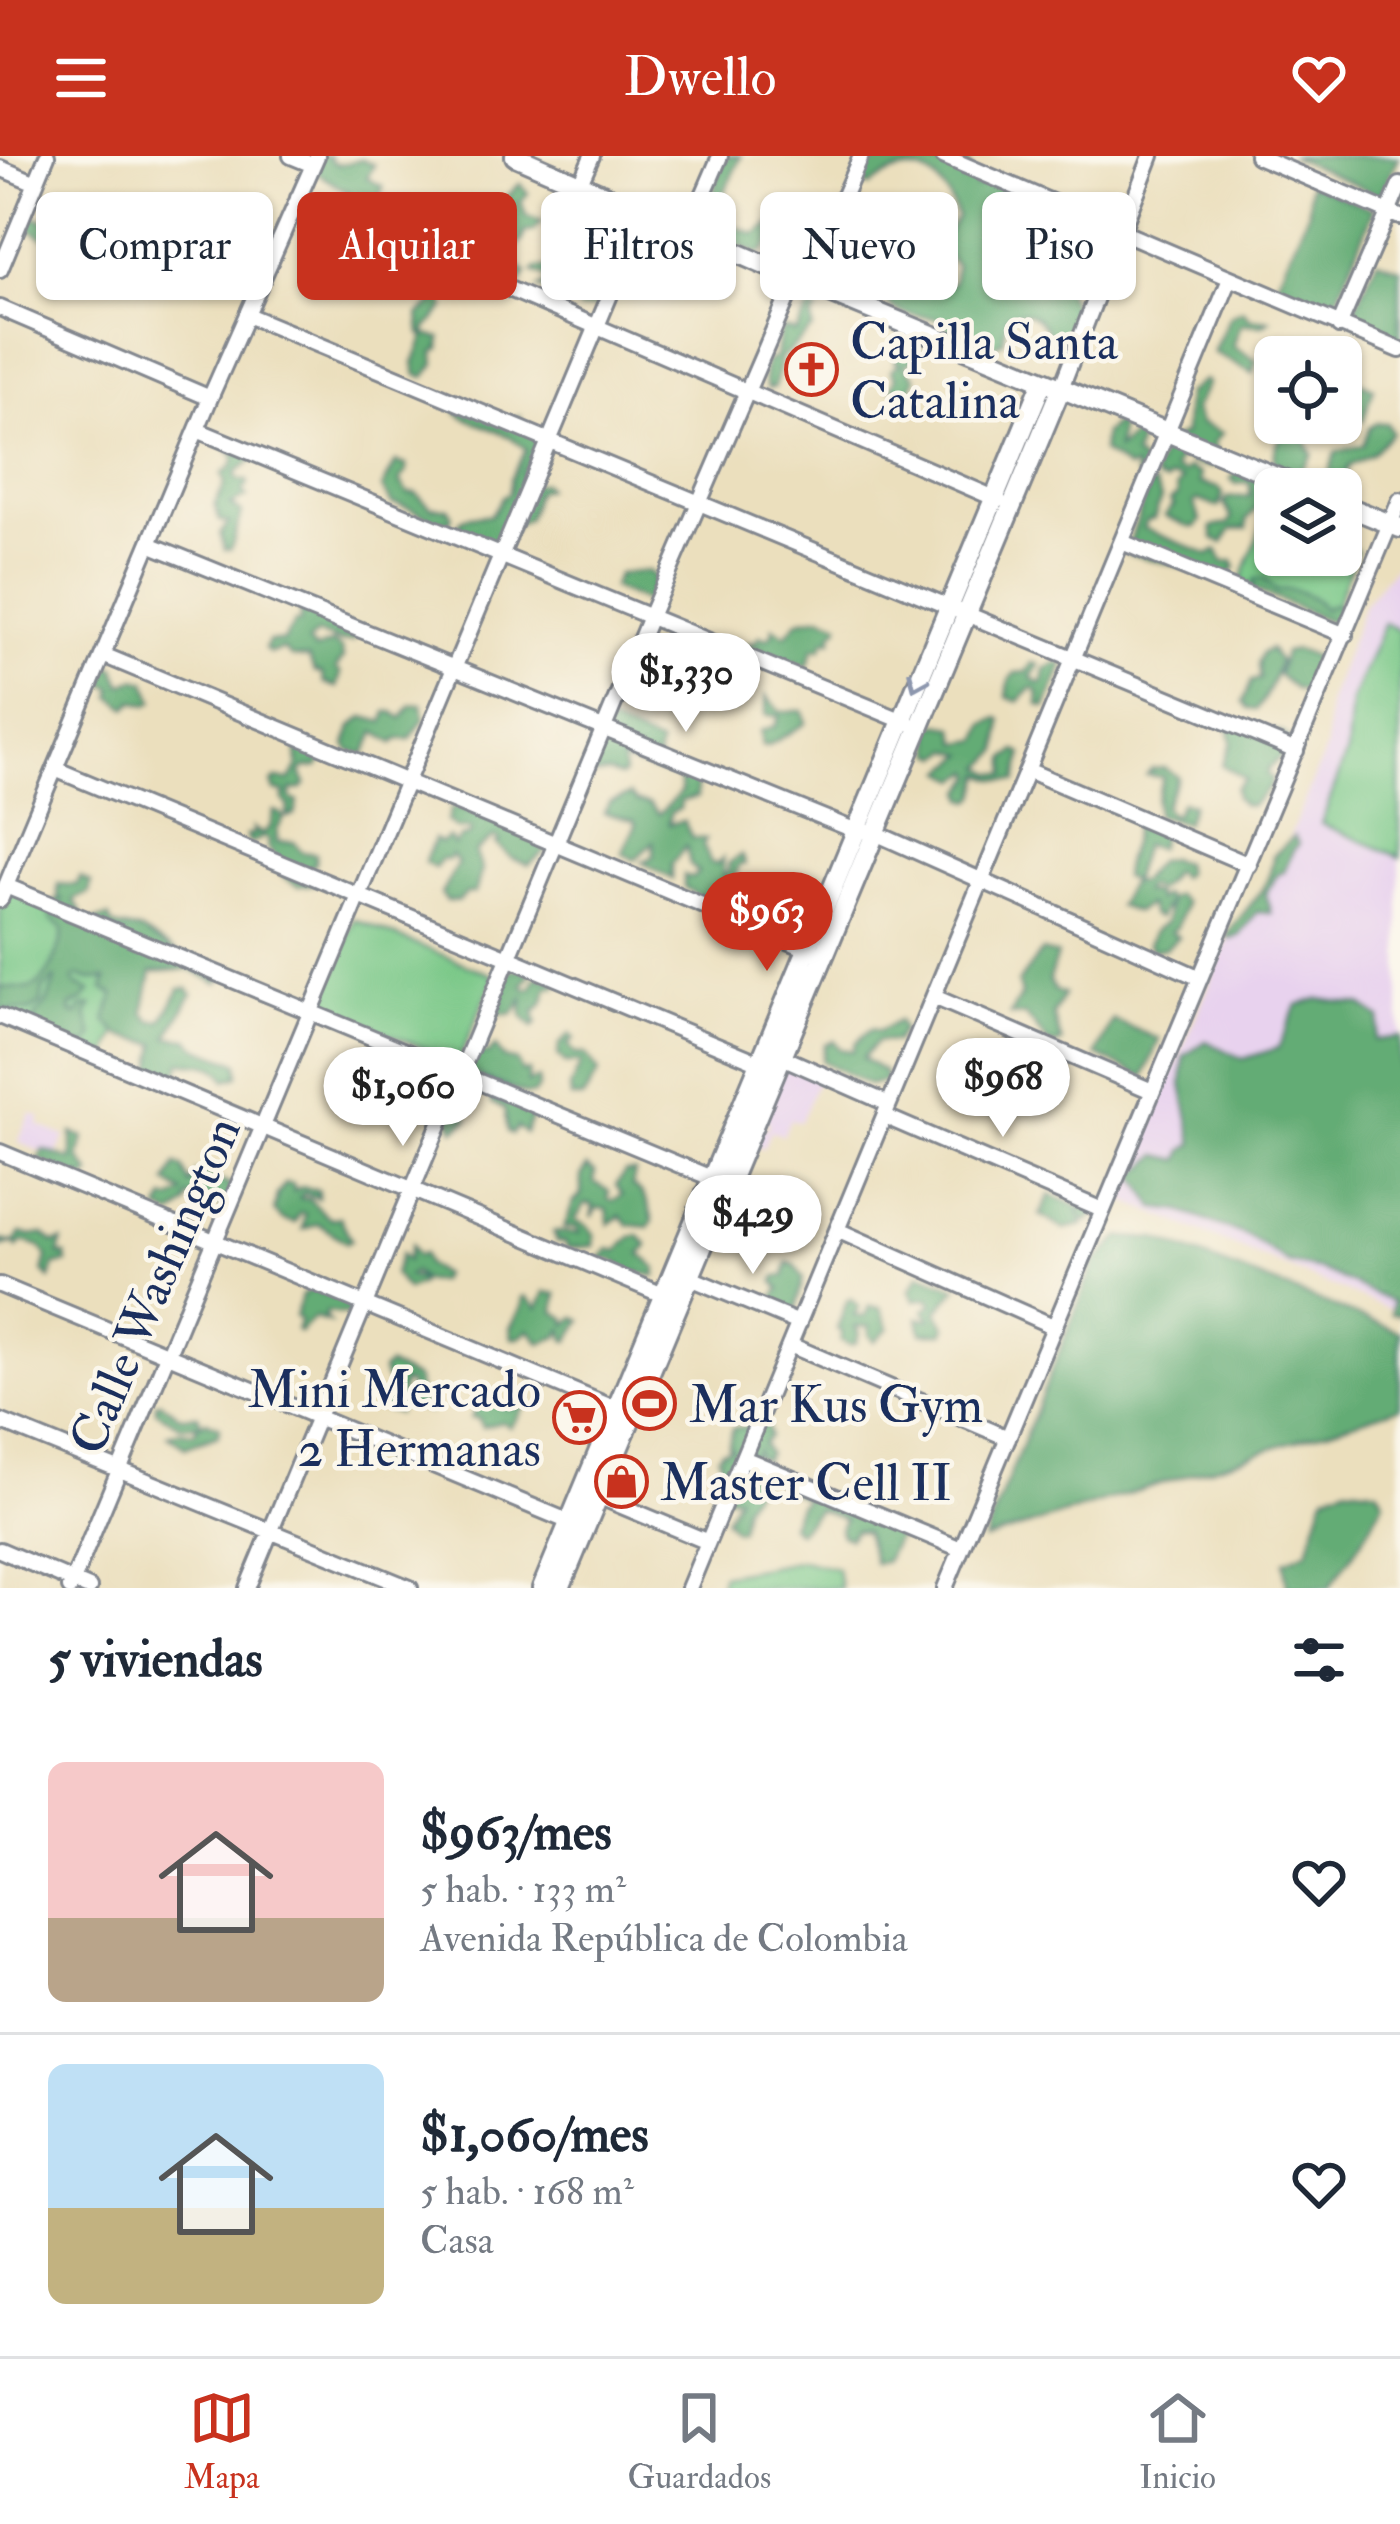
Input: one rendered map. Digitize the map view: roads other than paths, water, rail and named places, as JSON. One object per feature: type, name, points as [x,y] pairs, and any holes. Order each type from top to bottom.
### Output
[{"type":"street","points":[[0,270],[47,156]]},
{"type":"street","points":[[291,156],[315,160],[301,192]]},
{"type":"street","points":[[515,156],[598,192]]},
{"type":"street","points":[[580,184],[592,156]]},
{"type":"street","points":[[704,192],[720,156]]},
{"type":"street","points":[[844,192],[861,156]]},
{"type":"street","points":[[943,156],[1028,192]]},
{"type":"street","points":[[1136,194],[1150,156]]},
{"type":"street","points":[[1257,156],[1285,161],[1394,214]]},
{"type":"street","points":[[0,169],[36,184]]},
{"type":"street","points":[[1339,326],[1394,214],[1400,185]]},
{"type":"street","points":[[297,200],[3,893],[462,1072],[719,1181]]},
{"type":"street","points":[[1136,238],[1400,350]]},
{"type":"street","points":[[689,1588],[1230,279]]},
{"type":"street","points":[[517,292],[1003,501]]},
{"type":"street","name":"Calle Washington","points":[[71,1584],[607,300]]},
{"type":"street","points":[[247,1588],[649,619],[792,300]]},
{"type":"street","points":[[847,300],[1254,468]]},
{"type":"street","points":[[542,1588],[577,1525],[864,831],[1091,300]]},
{"type":"street","points":[[0,308],[210,398]]},
{"type":"street","points":[[247,315],[1296,752]]},
{"type":"street","points":[[197,430],[910,724]]},
{"type":"street","points":[[945,1588],[1395,526],[1400,500]]},
{"type":"street","points":[[1362,513],[1395,526]]},
{"type":"street","points":[[1122,542],[1345,635]]},
{"type":"street","points":[[149,544],[864,831],[1200,978]]},
{"type":"street","points":[[103,655],[815,952]]},
{"type":"street","points":[[55,769],[509,959],[770,1059],[1102,1210]]},
{"type":"street","points":[[1028,770],[1249,865]]},
{"type":"street","points":[[0,845],[19,853]]},
{"type":"street","points":[[934,997],[1152,1091]]},
{"type":"street","points":[[0,1016],[670,1299]]},
{"type":"street","points":[[0,1152],[623,1412]]},
{"type":"street","points":[[670,1299],[688,1277],[719,1181]]},
{"type":"street","points":[[837,1230],[1055,1327]]},
{"type":"street","points":[[688,1277],[799,1323]]},
{"type":"street","points":[[0,1286],[577,1525]]},
{"type":"street","points":[[790,1345],[1008,1438]]},
{"type":"street","points":[[0,1421],[410,1588]]},
{"type":"street","points":[[743,1458],[962,1549]]},
{"type":"street","points":[[590,1493],[708,1541]]},
{"type":"street","points":[[560,1588],[577,1525]]},
{"type":"street","points":[[0,1550],[89,1588]]},
{"type":"place","name":"Capilla Santa Catalina","points":[[811,370]]},
{"type":"place","name":"Mar Kus Gym","points":[[650,1404]]},
{"type":"place","name":"Mini Mercado 2 Hermanas","points":[[580,1418]]},
{"type":"place","name":"Master Cell II","points":[[621,1482]]}]
